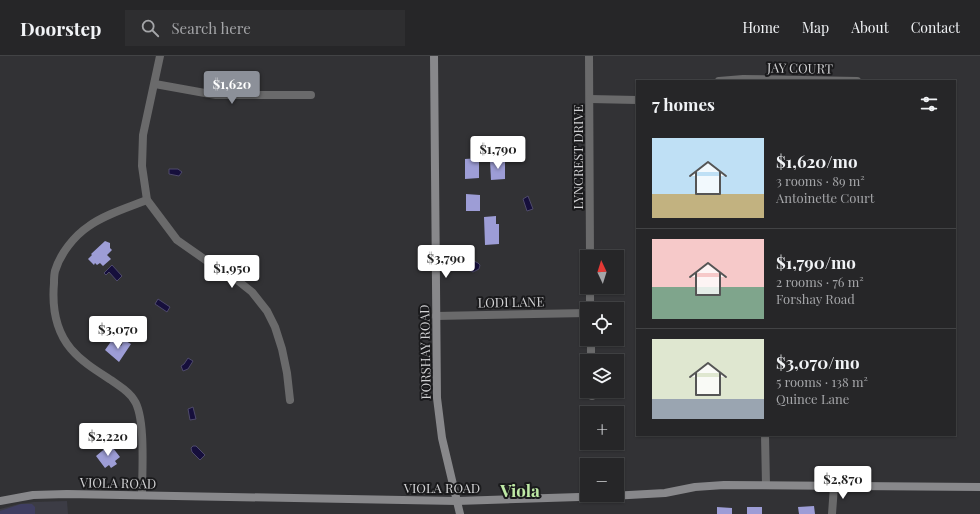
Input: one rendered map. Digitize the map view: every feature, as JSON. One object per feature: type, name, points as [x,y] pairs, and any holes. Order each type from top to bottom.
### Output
[{"type":"street","points":[[160,56],[143,135],[142,166],[147,200],[177,240],[232,276],[252,292],[267,311],[275,327],[282,349],[287,372],[290,400]]},
{"type":"street","name":"FORSHAY ROAD","points":[[434,56],[436,385],[438,416],[460,514]]},
{"type":"street","name":"LYNCREST DRIVE","points":[[589,56],[590,250]]},
{"type":"street","name":"JAY COURT","points":[[731,80],[800,80]]},
{"type":"street","points":[[155,84],[216,95],[311,95]]},
{"type":"street","points":[[590,99],[636,100]]},
{"type":"street","points":[[142,495],[140,416],[134,400],[124,389],[93,369],[70,348],[62,334],[56,318],[52,300],[55,272],[63,253],[76,237],[88,226],[100,219],[147,200]]},
{"type":"street","name":"LODI LANE","points":[[436,316],[580,313]]},
{"type":"street","points":[[765,436],[766,485]]},
{"type":"street","name":"VIOLA ROAD","points":[[0,501],[26,496],[50,494],[457,502],[611,496],[665,492],[695,487],[724,485],[980,487]]},
{"type":"street","points":[[832,514],[834,486]]},
{"type":"shaded area","points":[[169,169],[178,169],[182,172],[179,176],[169,174]]},
{"type":"shaded area","points":[[528,196],[533,209],[527,211],[523,199]]},
{"type":"shaded area","points":[[468,261],[478,263],[480,265],[479,269],[473,272],[468,270],[465,265]]},
{"type":"shaded area","points":[[112,265],[122,276],[117,281],[109,272],[106,275],[104,273]]},
{"type":"shaded area","points":[[158,299],[170,307],[167,312],[155,304]]},
{"type":"shaded area","points":[[188,358],[193,361],[188,369],[183,371],[181,366]]},
{"type":"shaded area","points":[[193,407],[196,419],[190,420],[188,409]]},
{"type":"shaded area","points":[[196,446],[205,455],[200,460],[192,452],[191,448]]},
{"type":"shaded area","points":[[67,501],[68,514],[0,514],[0,509],[19,504]]},
{"type":"shaded area","points":[[21,504],[32,504],[35,507],[35,514],[0,514],[0,511]]},
{"type":"building","points":[[479,158],[479,178],[465,179],[465,159]]},
{"type":"building","points":[[505,160],[505,179],[491,180],[490,161]]},
{"type":"building","points":[[466,194],[480,195],[480,211],[466,211]]},
{"type":"building","points":[[496,216],[496,224],[499,224],[499,244],[485,245],[484,217]]},
{"type":"building","points":[[105,241],[110,243],[110,248],[112,250],[107,255],[111,259],[103,266],[100,263],[97,265],[95,263],[94,265],[88,259],[92,255],[91,254]]},
{"type":"building","points":[[112,340],[121,346],[124,340],[131,344],[119,362],[105,350]]},
{"type":"building","points":[[108,446],[111,450],[113,448],[120,457],[115,461],[117,464],[111,468],[109,465],[105,468],[96,456]]},
{"type":"building","points":[[814,506],[815,514],[799,514],[798,507]]},
{"type":"building","points":[[717,507],[732,508],[732,514],[717,514]]},
{"type":"building","points":[[747,507],[762,507],[762,514],[747,514]]},
{"type":"district","name":"Viola","points":[[520,491]]}]
